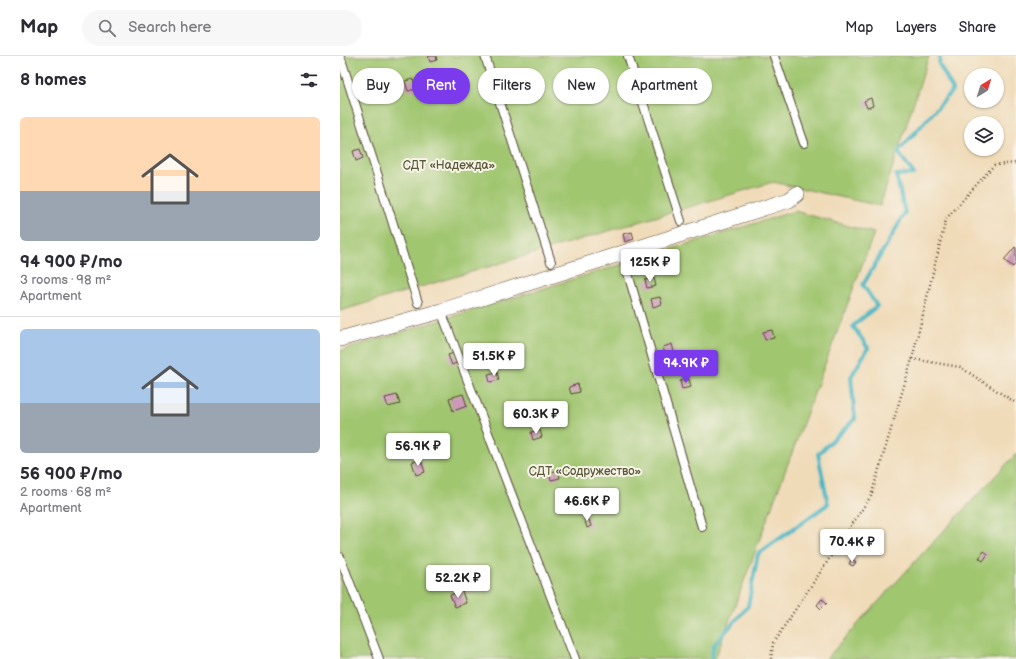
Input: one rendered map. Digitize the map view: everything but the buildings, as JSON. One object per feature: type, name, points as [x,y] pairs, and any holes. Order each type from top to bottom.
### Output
[{"type":"street","points":[[340,339],[441,311],[789,200],[797,194]]},
{"type":"lane","points":[[340,56],[418,303]]},
{"type":"lane","points":[[485,56],[551,262]]},
{"type":"lane","points":[[628,56],[681,221]]},
{"type":"lane","points":[[774,56],[804,144]]},
{"type":"lane","points":[[622,253],[702,526]]},
{"type":"lane","points":[[441,311],[574,659]]},
{"type":"lane","points":[[340,557],[379,659]]},
{"type":"path","points":[[771,659],[773,643],[871,496],[912,359],[946,218],[994,165],[1016,163]]},
{"type":"path","points":[[912,359],[960,368],[1016,403]]},
{"type":"green space","name":"СДТ «Надежда»","points":[[340,56],[929,56],[880,206],[773,182],[340,311]]},
{"type":"green space","name":"СДТ «Содружество»","points":[[795,211],[874,233],[715,659],[340,659],[340,351]]},
{"type":"green space","points":[[1016,454],[1016,659],[826,659],[921,555]]},
{"type":"waterway","points":[[711,659],[714,645],[748,606],[758,554],[828,504],[818,454],[855,419],[851,377],[868,348],[853,326],[877,306],[863,285],[905,213],[896,175],[914,174],[898,152],[953,90],[939,64],[940,56]]}]
